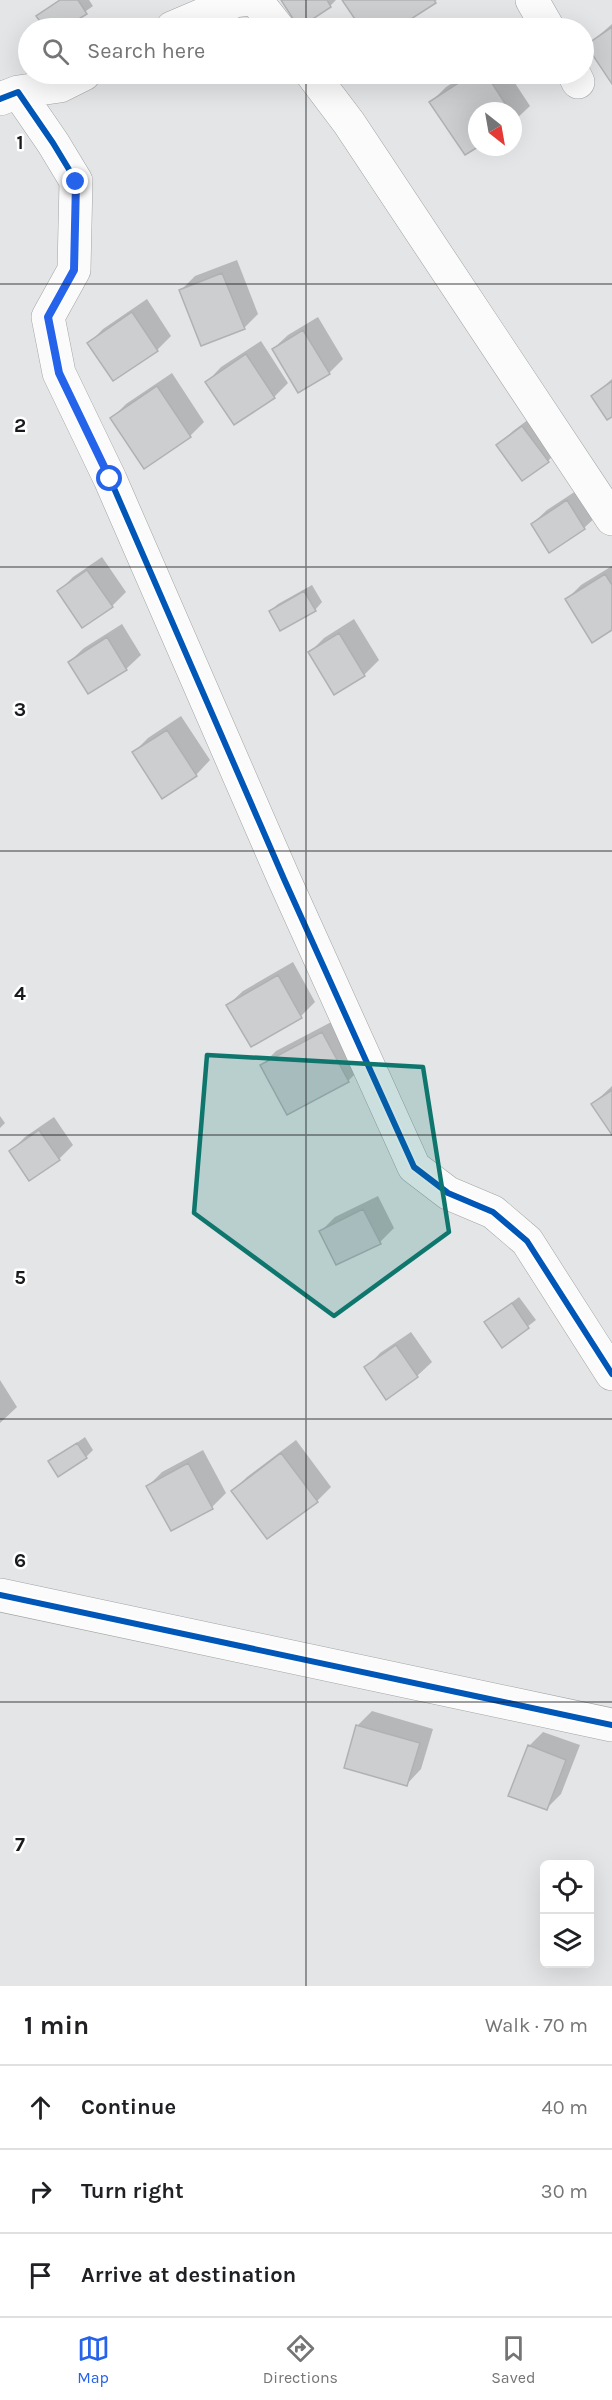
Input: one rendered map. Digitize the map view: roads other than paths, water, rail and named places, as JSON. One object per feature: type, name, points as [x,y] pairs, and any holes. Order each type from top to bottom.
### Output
[{"type":"street","points":[[196,18],[243,0]]},
{"type":"street","points":[[253,0],[270,18]]},
{"type":"street","points":[[532,0],[542,18]]},
{"type":"street","points":[[9,95],[64,84]]},
{"type":"street","points":[[320,84],[349,123],[612,519]]},
{"type":"street","points":[[9,95],[53,143],[76,182],[74,270],[48,317],[59,373],[110,479],[284,879],[414,1167],[448,1193],[493,1212],[527,1241],[612,1374]]},
{"type":"street","points":[[0,1595],[612,1725]]}]
